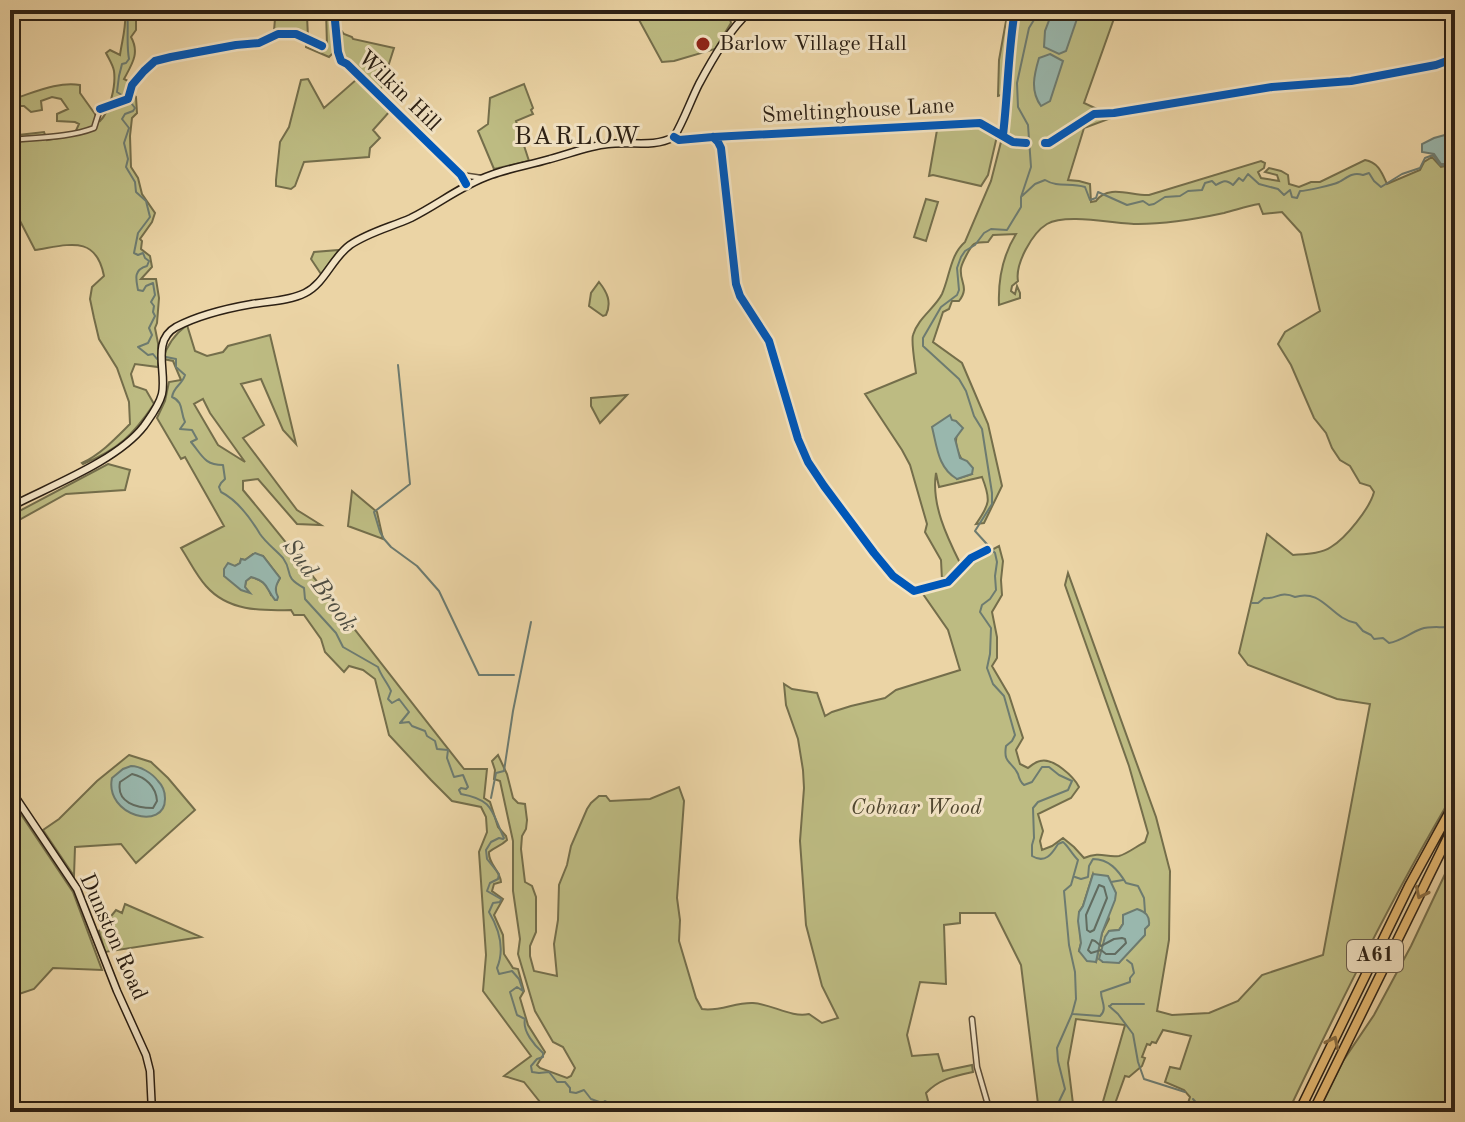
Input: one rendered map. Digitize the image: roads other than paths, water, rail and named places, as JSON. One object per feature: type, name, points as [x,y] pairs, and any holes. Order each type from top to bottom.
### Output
[{"type":"highway","name":"A61","points":[[1299,1112],[1409,886],[1455,802]]},
{"type":"highway","name":"A61","points":[[1313,1112],[1455,823]]},
{"type":"main road","points":[[10,507],[122,448],[143,427],[162,393],[161,357],[165,338],[175,328],[203,317],[306,293],[318,284],[349,246],[431,207],[466,184],[609,143],[657,143],[674,137],[699,84],[723,44],[751,10]]},
{"type":"main road","name":"Dunston Road","points":[[10,789],[77,889],[146,1055],[152,1112]]},
{"type":"street","name":"Wilkin Hill","points":[[334,10],[341,61],[461,175],[466,184]]},
{"type":"street","name":"Smeltinghouse Lane","points":[[674,137],[679,140],[980,123],[1003,135],[1015,10]]},
{"type":"street","points":[[10,140],[83,132],[94,128],[100,109]]},
{"type":"street","points":[[461,175],[482,178]]},
{"type":"street","points":[[972,1019],[977,1067],[990,1112]]},
{"type":"water","points":[[1053,10],[1080,10],[1066,51],[1059,54],[1044,47],[1045,31]]},
{"type":"water","points":[[1050,54],[1063,61],[1050,101],[1041,106],[1035,95],[1035,77],[1039,58]]},
{"type":"water","points":[[1455,133],[1455,164],[1441,164],[1434,154],[1422,152],[1422,144]]},
{"type":"water","points":[[950,415],[963,428],[955,439],[960,458],[973,468],[972,474],[957,479],[942,463],[932,427]]},
{"type":"water","points":[[255,553],[263,556],[280,578],[276,588],[277,600],[257,579],[251,577],[246,581],[245,587],[250,593],[241,590],[224,576],[228,563],[235,566],[241,559],[245,560]]},
{"type":"water","points":[[131,766],[149,773],[162,787],[165,798],[163,808],[156,815],[136,815],[117,802],[112,791],[112,778]]},
{"type":"water","points":[[1093,874],[1108,876],[1116,893],[1096,962],[1087,961],[1079,951],[1079,912]]},
{"type":"water","points":[[1137,909],[1149,919],[1145,935],[1119,963],[1103,962],[1099,959],[1105,937],[1109,931],[1119,930],[1123,915]]},
{"type":"waterway","name":"Sud Brook","points":[[127,10],[129,59],[122,64],[117,92],[135,108],[122,119],[129,128],[124,143],[128,159],[126,167],[135,182],[136,192],[146,201],[150,217],[138,233],[134,253],[143,253],[149,261],[137,272],[137,286],[138,290],[143,291],[153,283],[155,295],[151,302],[155,316],[149,328],[152,335],[148,343],[138,347],[148,355],[159,358]]},
{"type":"waterway","points":[[1040,10],[1029,28],[1017,83],[1018,107],[1028,125],[1031,167],[1021,197],[1021,207],[1007,230],[991,229],[965,251],[957,268],[957,295],[941,307],[923,338],[923,346],[959,379],[982,429],[992,504],[975,531],[995,553],[997,562],[996,590],[982,605],[980,612],[991,628],[987,668],[993,684],[1004,696],[1015,735],[1006,746],[1006,756],[1024,785],[1032,782],[1042,767],[1049,767],[1072,781],[1068,790],[1038,802],[1033,808],[1032,856],[1044,858],[1063,842],[1078,860],[1071,885],[1064,891],[1076,999],[1057,1048],[1065,1089],[1054,1112]]},
{"type":"waterway","points":[[1022,196],[1035,184],[1045,180],[1085,187],[1090,200],[1096,198],[1098,192],[1127,205],[1143,201],[1149,205],[1165,197],[1202,190],[1205,183],[1212,181],[1216,185],[1224,181],[1233,185],[1239,178],[1243,181],[1248,174],[1259,184],[1278,189],[1284,195],[1290,190],[1292,197],[1297,198],[1300,191],[1331,185],[1356,174],[1369,173],[1381,187],[1402,174],[1420,168],[1425,158],[1433,155],[1440,165],[1455,167]]},
{"type":"waterway","name":"Sud Brook","points":[[166,357],[176,359],[176,367],[185,375],[172,397],[180,404],[185,422],[180,429],[192,430],[197,439],[191,442],[204,458],[223,465],[225,479],[219,487],[221,492],[238,505],[262,537],[283,558],[291,577],[304,588],[305,599],[336,633],[343,647],[378,667],[391,691],[388,699],[392,703],[399,699],[409,712],[400,723],[409,722],[425,731],[435,741],[437,749],[448,750],[447,758],[454,777],[463,775],[468,787],[461,788],[461,794],[480,800],[490,808],[504,838],[491,842],[486,850],[487,859],[499,874],[487,891],[501,899],[493,903],[489,912],[500,939],[501,954],[497,968],[499,974],[512,971],[519,979],[523,991],[517,987],[510,992],[517,1015],[525,1019],[527,1033],[543,1053],[543,1057],[531,1066],[532,1072],[549,1072],[557,1082],[565,1082],[570,1092],[584,1090],[591,1099],[602,1103],[605,1101],[648,1112]]},
{"type":"waterway","points":[[398,365],[410,484],[374,512],[380,532],[391,547],[417,566],[439,591],[479,675],[514,675]]},
{"type":"waterway","points":[[1252,603],[1282,595],[1313,597],[1356,623],[1374,639],[1383,638],[1389,643],[1425,628],[1455,626]]},
{"type":"waterway","points":[[491,798],[496,773],[504,771],[531,622]]},
{"type":"waterway","points":[[1075,877],[1088,877],[1093,859],[1108,863],[1126,883],[1138,886],[1144,898],[1145,912]]},
{"type":"waterway","points":[[1111,882],[1123,880]]},
{"type":"waterway","points":[[1073,1014],[1100,1016],[1104,1008],[1101,992],[1130,982],[1134,973],[1132,964],[1127,960]]},
{"type":"waterway","points":[[1110,1006],[1144,1004]]},
{"type":"waterway","points":[[1109,1006],[1133,1034],[1144,1079],[1185,1092]]},
{"type":"waterway","points":[[1193,1099],[1204,1112]]},
{"type":"place","name":"Barlow Village Hall","points":[[703,44]]},
{"type":"district","name":"BARLOW","points":[[578,137]]},
{"type":"park label","name":"Cobnar Wood","points":[[916,808]]}]
